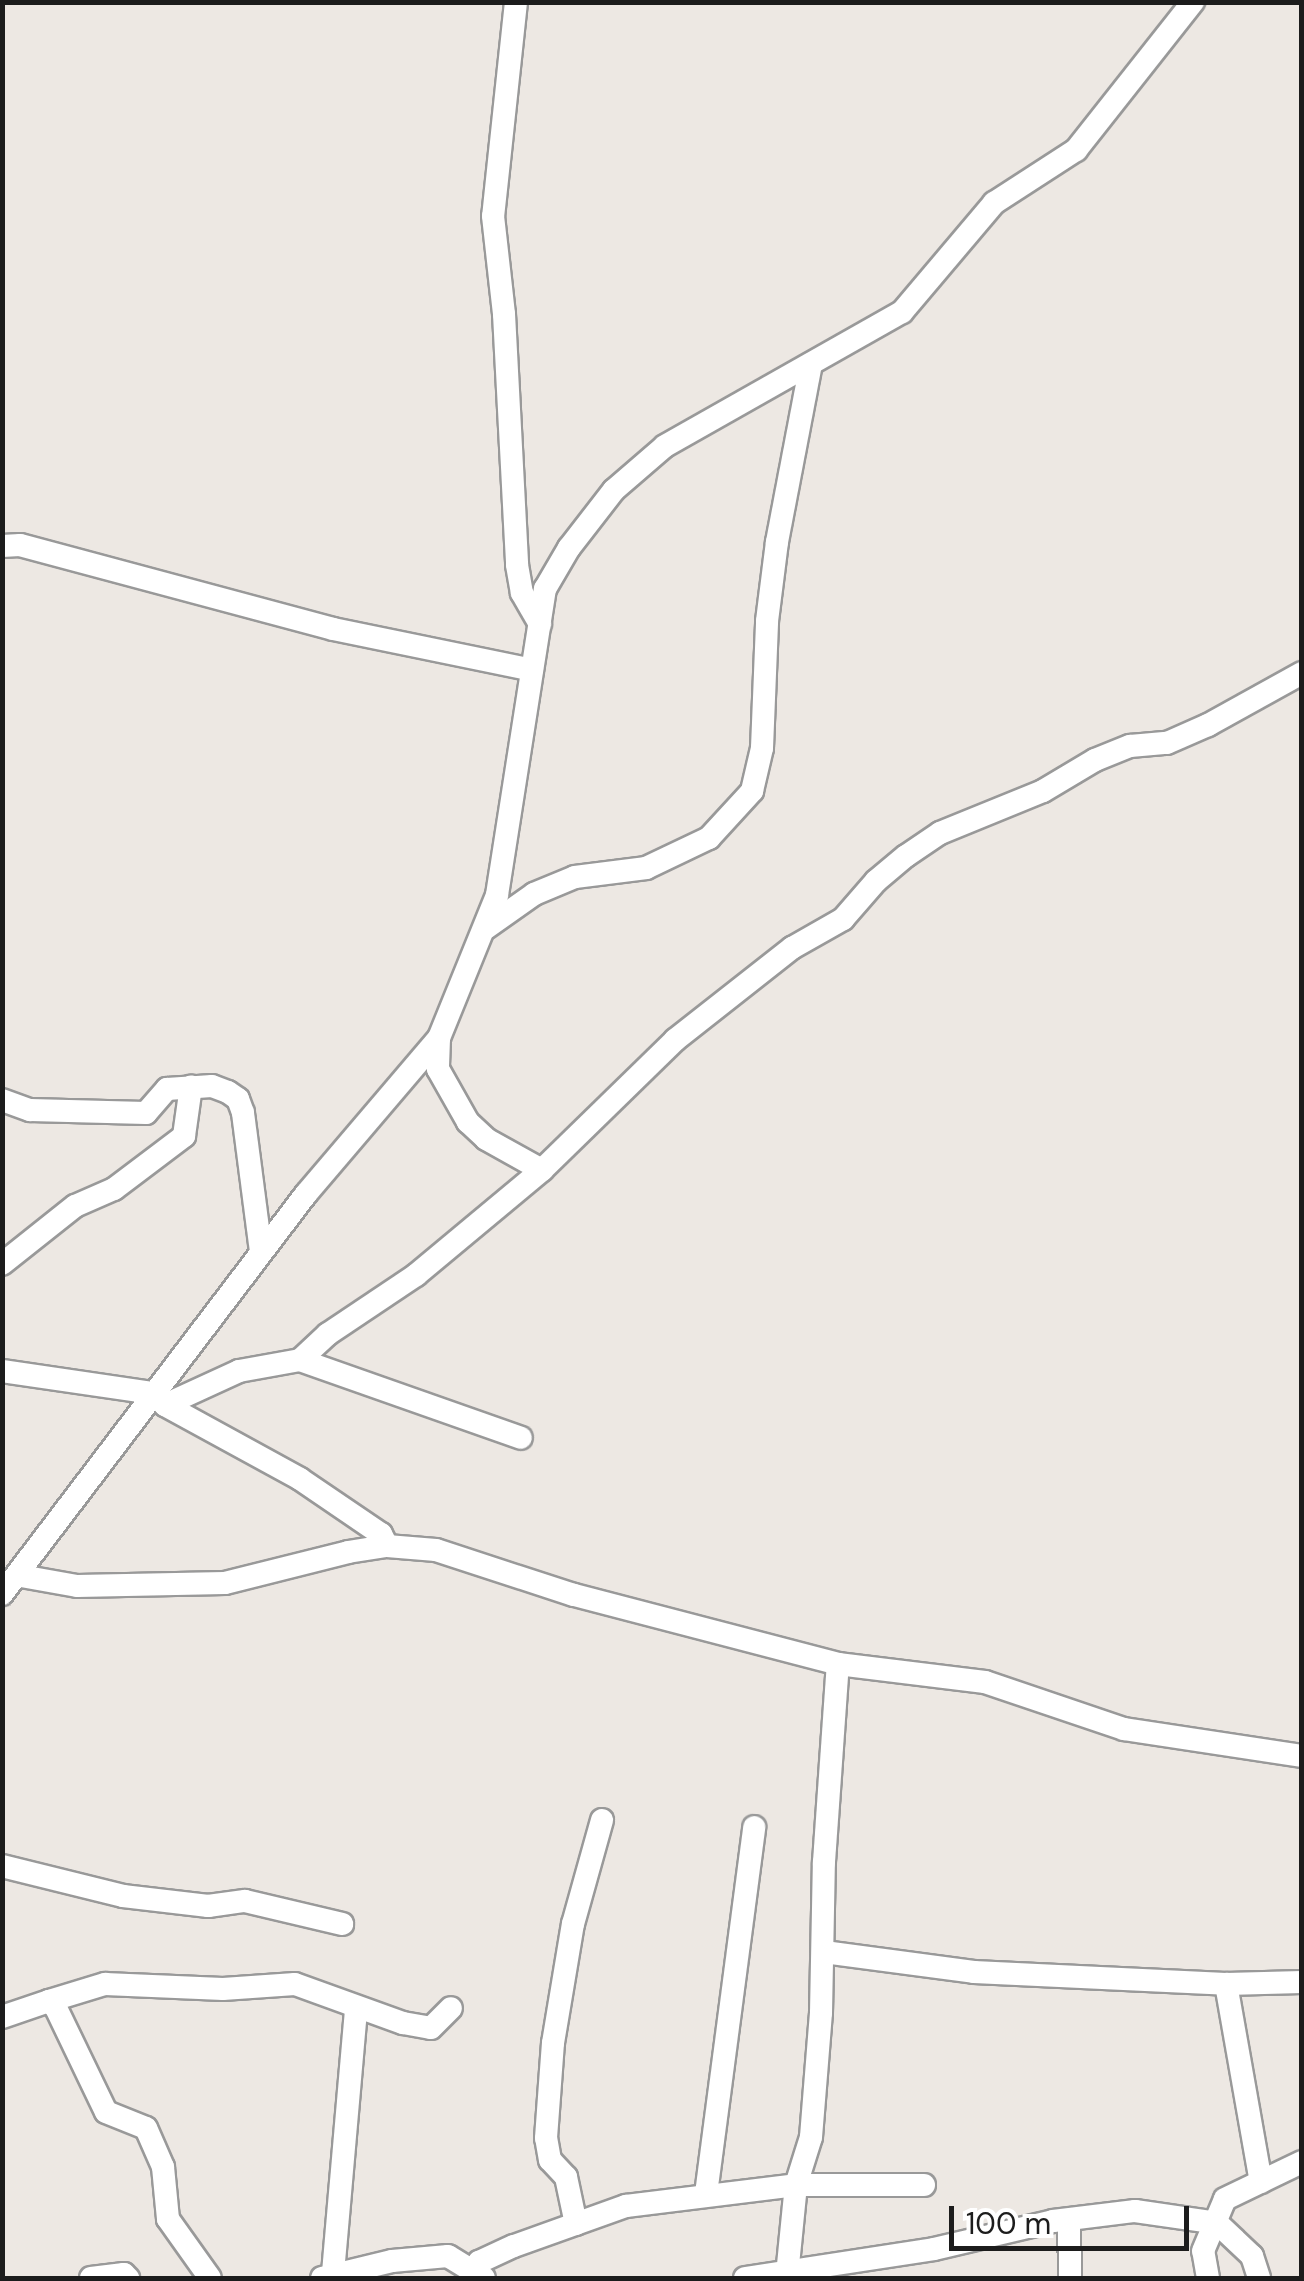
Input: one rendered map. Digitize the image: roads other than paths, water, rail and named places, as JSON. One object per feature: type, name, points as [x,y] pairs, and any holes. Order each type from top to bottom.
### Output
[{"type":"street","points":[[516,2],[493,216],[504,314],[505,403],[517,565],[522,592],[540,624]]},
{"type":"street","points":[[2,1594],[159,1399],[261,1252],[438,1038],[497,895],[532,670],[552,574],[614,490],[666,446],[902,312],[994,203],[1076,150],[1193,2]]},
{"type":"street","points":[[486,928],[534,894],[561,883],[646,868],[709,838],[752,791],[762,748],[767,621],[777,542],[811,364]]},
{"type":"street","points":[[2,546],[20,546],[333,629],[532,670]]},
{"type":"street","points":[[300,1360],[328,1334],[416,1275],[542,1170],[675,1040],[792,948],[844,918],[876,881],[906,856],[940,834],[1044,791],[1096,760],[1130,746],[1167,743],[1208,725],[1302,673]]},
{"type":"street","points":[[438,1038],[438,1069],[468,1122],[486,1139],[542,1170]]},
{"type":"street","points":[[2,1100],[30,1110],[146,1113],[179,1088],[212,1086],[238,1099],[261,1252]]},
{"type":"street","points":[[2,1264],[75,1206],[114,1189],[184,1136],[179,1088]]},
{"type":"street","points":[[159,1399],[239,1371],[300,1360],[520,1438]]},
{"type":"street","points":[[2,1371],[159,1399],[300,1479],[380,1534],[386,1546]]},
{"type":"street","points":[[20,1576],[77,1586],[225,1583],[386,1546],[436,1550],[574,1595],[838,1664],[984,1682],[1124,1729],[1302,1756]]},
{"type":"street","points":[[787,2275],[796,2186],[810,2136],[824,1952],[824,1862],[838,1664]]},
{"type":"street","points":[[576,2224],[566,2177],[550,2160],[546,2138],[553,2043],[573,1924],[602,1820]]},
{"type":"street","points":[[706,2194],[754,1826]]},
{"type":"street","points":[[2,1866],[122,1896],[208,1906],[245,1901],[342,1924]]},
{"type":"street","points":[[824,1952],[974,1972],[1226,1984],[1302,1982]]},
{"type":"street","points":[[2,2017],[105,1984],[223,1990],[295,1984],[356,2008],[431,2028],[451,2008]]},
{"type":"street","points":[[1226,1984],[1260,2182]]},
{"type":"street","points":[[49,2000],[106,2112],[146,2128],[164,2167],[168,2219],[210,2278]]},
{"type":"street","points":[[356,2008],[327,2277],[448,2256],[479,2275]]},
{"type":"street","points":[[1208,2278],[1204,2251],[1225,2199],[1302,2162]]},
{"type":"street","points":[[479,2275],[479,2262],[626,2206],[796,2186],[924,2185]]},
{"type":"street","points":[[744,2278],[787,2275],[1135,2211],[1216,2223],[1252,2256],[1259,2278]]},
{"type":"street","points":[[1069,2221],[1070,2278]]},
{"type":"street","points":[[91,2278],[124,2274],[128,2278]]}]
